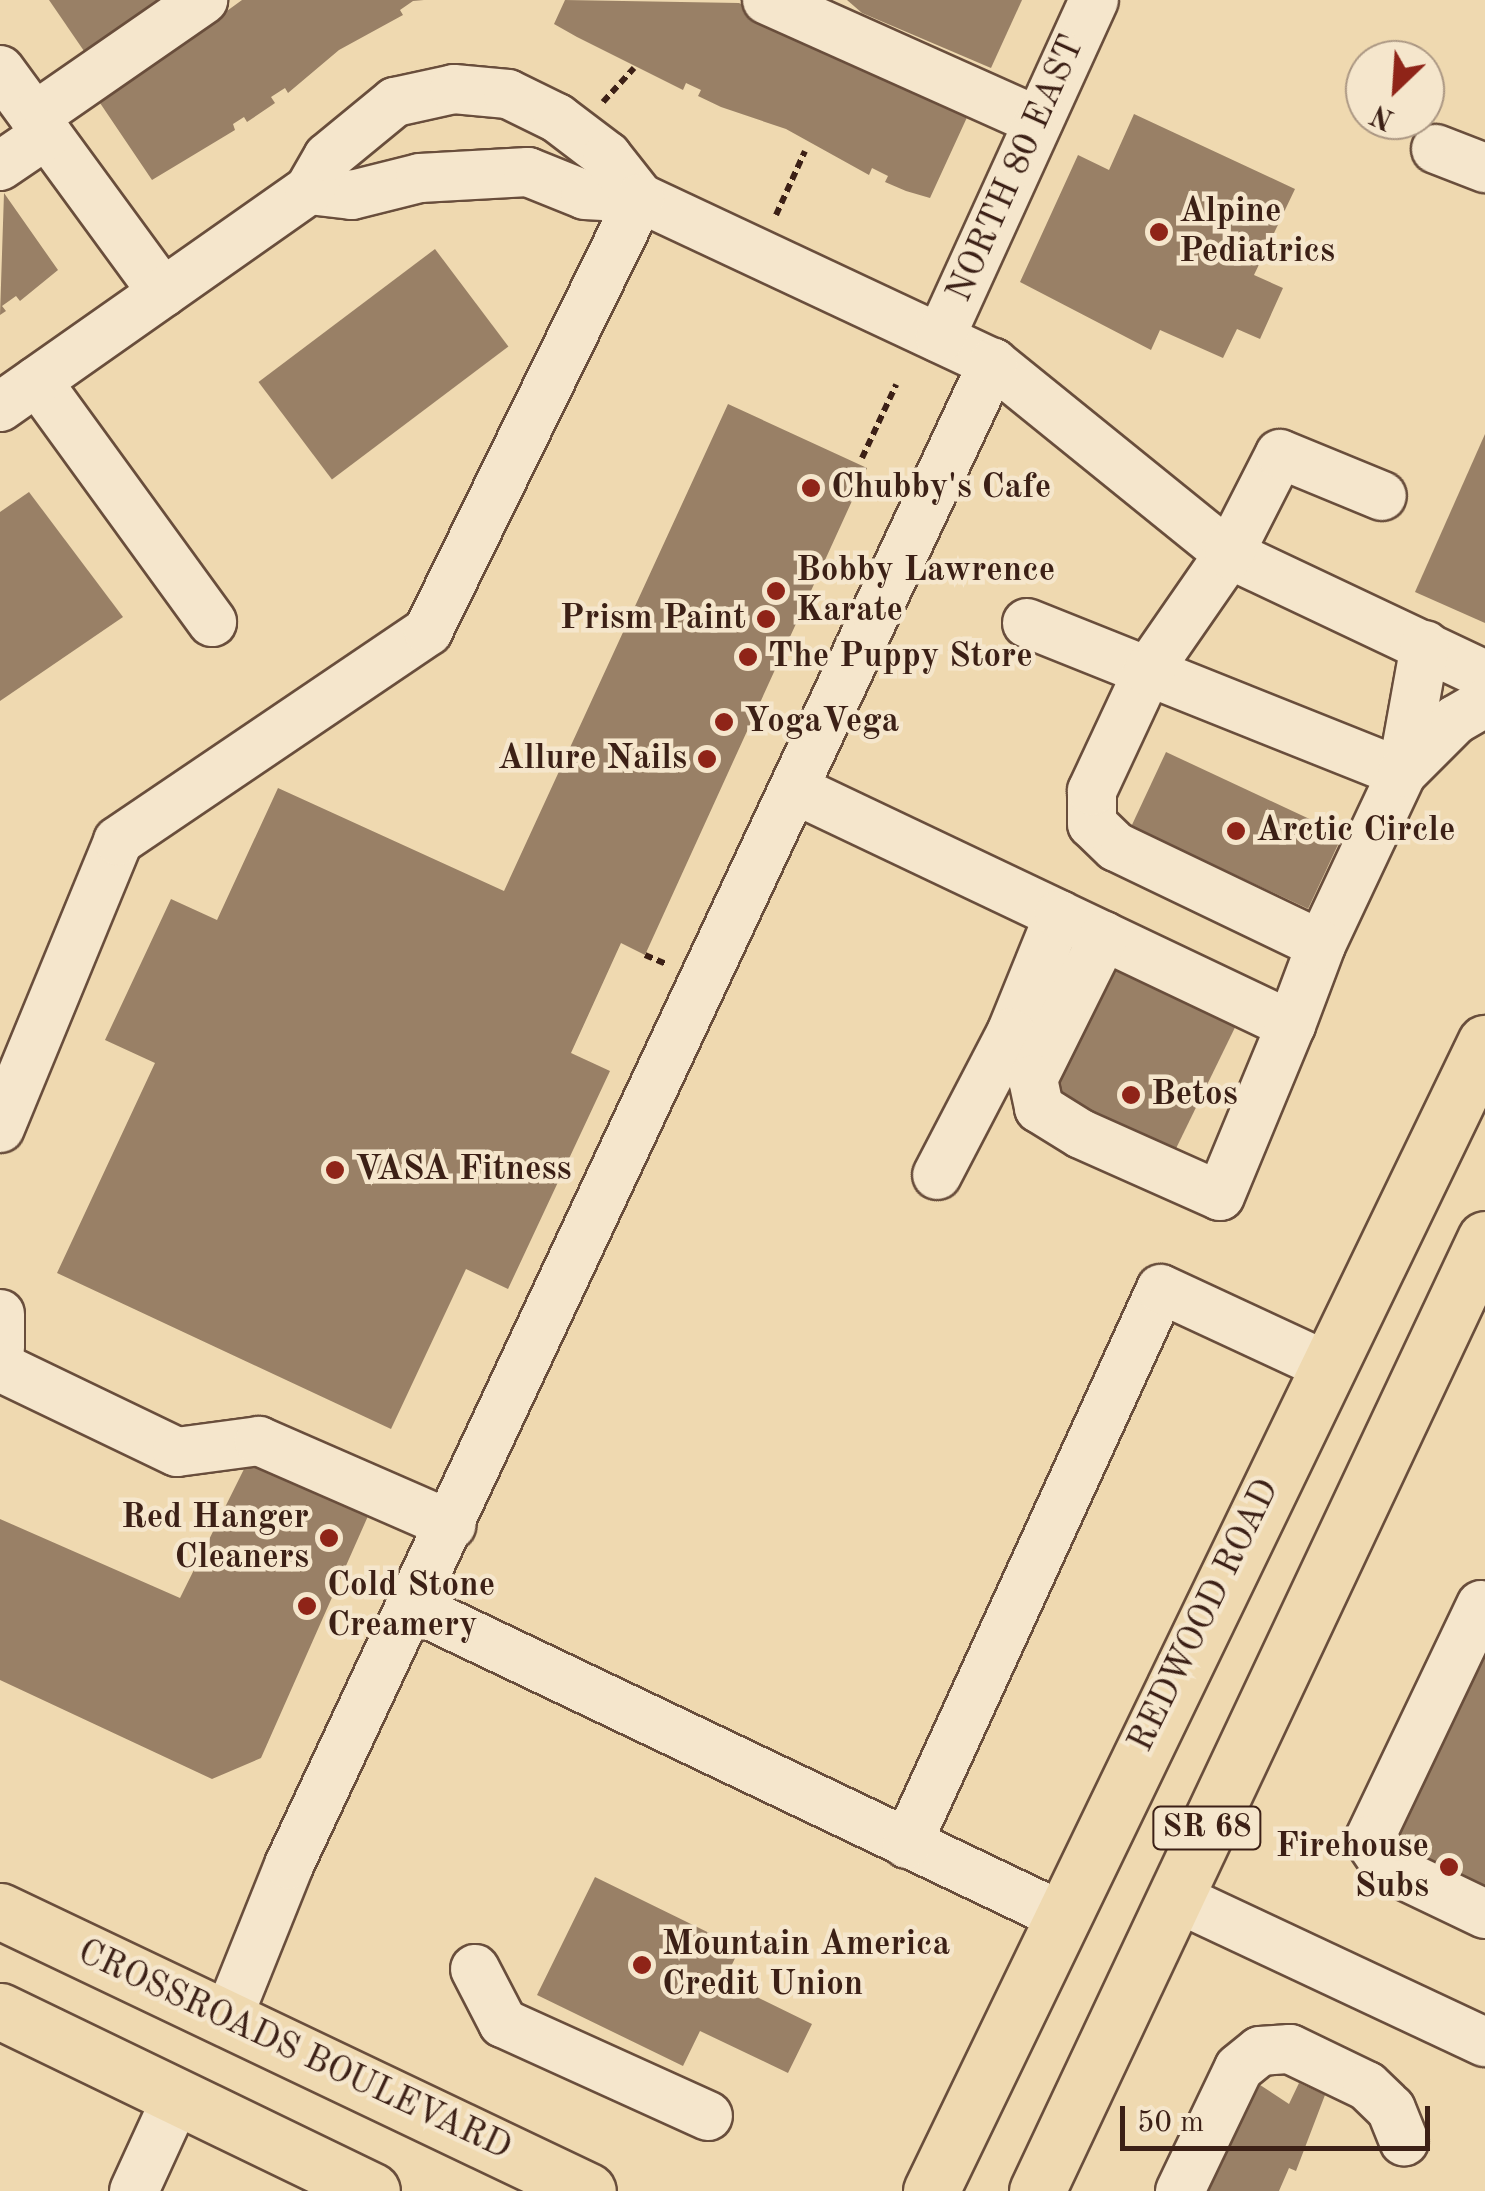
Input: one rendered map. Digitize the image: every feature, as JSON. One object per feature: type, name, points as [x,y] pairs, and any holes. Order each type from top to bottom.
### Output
[{"type":"main road","name":"REDWOOD ROAD","points":[[932,2191],[1060,1916],[1485,1043]]},
{"type":"main road","name":"SR 68","points":[[1037,2191],[1485,1240]]},
{"type":"main road","name":"CROSSROADS BOULEVARD","points":[[0,1912],[588,2191]]},
{"type":"main road","points":[[0,2011],[372,2191]]},
{"type":"street","points":[[0,166],[41,126],[203,0]]},
{"type":"street","points":[[767,0],[1038,122]]},
{"type":"street","name":"NORTH 80 EAST","points":[[940,338],[1094,0]]},
{"type":"street","points":[[0,70],[163,293]]},
{"type":"street","points":[[212,622],[19,394],[309,190],[328,157],[395,102],[454,88],[508,94],[557,118],[607,156],[640,198]]},
{"type":"street","points":[[1436,149],[1485,168]]},
{"type":"street","points":[[309,190],[352,195],[420,178],[528,172],[586,195],[640,198],[993,362],[1229,554],[1485,674]]},
{"type":"street","points":[[0,1128],[118,841],[428,632],[640,198]]},
{"type":"street","points":[[228,2017],[289,1865],[414,1607],[993,362]]},
{"type":"street","points":[[1320,945],[1116,847],[1092,824],[1092,790],[1148,671],[1229,554],[1280,454],[1382,496]]},
{"type":"street","points":[[1027,623],[1402,773]]},
{"type":"street","points":[[1104,936],[1033,1078],[1039,1108],[1080,1134],[1220,1196],[1320,945],[1402,773],[1425,646]]},
{"type":"street","points":[[1402,773],[1454,720],[1485,703]]},
{"type":"street","points":[[794,789],[1291,1025]]},
{"type":"street","points":[[937,1176],[1010,1032],[1060,915]]},
{"type":"street","points":[[907,1844],[1161,1289],[1328,1366]]},
{"type":"street","points":[[0,1314],[0,1348]]},
{"type":"street","points":[[0,1368],[178,1452],[259,1441],[451,1525]]},
{"type":"street","points":[[1481,1605],[1369,1840],[1387,1867],[1485,1914]]},
{"type":"street","points":[[414,1607],[1060,1916]]},
{"type":"street","points":[[1175,1897],[1485,2042]]},
{"type":"street","points":[[476,1969],[503,2022],[708,2116]]},
{"type":"street","points":[[1180,2191],[1239,2068],[1260,2051],[1290,2049],[1366,2086],[1390,2110],[1404,2142]]},
{"type":"street","points":[[134,2191],[178,2094]]},
{"type":"path","points":[[592,114],[634,68]]},
{"type":"path","points":[[773,221],[805,151]]},
{"type":"path","points":[[862,458],[896,385]]},
{"type":"building","points":[[49,0],[168,0],[84,51]]},
{"type":"building","points":[[242,0],[424,0],[413,1],[400,10],[403,15],[339,50],[288,93],[285,88],[271,97],[275,103],[247,122],[244,117],[233,124],[235,130],[152,180],[100,103]]},
{"type":"building","points":[[565,0],[739,3],[969,113],[930,198],[885,182],[888,176],[872,168],[869,175],[786,129],[721,107],[698,96],[701,90],[686,83],[683,90],[577,37],[554,24]]},
{"type":"building","points":[[847,0],[1022,0],[991,68],[862,13]]},
{"type":"building","name":"Alpine Pediatrics","points":[[1134,114],[1295,189],[1254,275],[1283,288],[1260,339],[1237,329],[1223,358],[1160,330],[1151,350],[1020,282],[1078,155],[1109,170]]},
{"type":"building","points":[[4,193],[58,270],[20,301],[16,296],[2,306],[6,311],[0,315]]},
{"type":"building","points":[[435,249],[508,346],[332,479],[259,382]]},
{"type":"building","name":"VASA Fitness","points":[[728,404],[867,468],[645,955],[621,943],[571,1053],[610,1071],[508,1289],[466,1269],[391,1429],[57,1273],[155,1063],[105,1040],[171,899],[217,920],[278,788],[504,891]]},
{"type":"building","points":[[1485,434],[1485,623],[1415,592]]},
{"type":"building","points":[[29,492],[123,617],[0,701],[0,512]]},
{"type":"building","name":"Arctic Circle","points":[[1166,752],[1343,834],[1308,909],[1131,826]]},
{"type":"building","points":[[1115,961],[1238,1021],[1174,1153],[1051,1093]]},
{"type":"building","points":[[247,1463],[368,1516],[261,1758],[212,1779],[0,1680],[0,1519],[180,1598]]},
{"type":"building","points":[[1485,1648],[1485,1896],[1388,1851]]},
{"type":"building","name":"Mountain America Credit Union","points":[[595,1877],[740,1948],[724,1981],[812,2024],[788,2073],[700,2031],[683,2066],[537,1995]]},
{"type":"building","points":[[1257,2083],[1289,2104],[1299,2083],[1325,2095],[1296,2171],[1289,2168],[1279,2191],[1202,2191]]},
{"type":"place","name":"Alpine Pediatrics","points":[[1159,232]]},
{"type":"place","name":"Chubby's Cafe","points":[[811,488]]},
{"type":"place","name":"Bobby Lawrence Karate","points":[[776,591]]},
{"type":"place","name":"Prism Paint","points":[[766,619]]},
{"type":"place","name":"The Puppy Store","points":[[748,657]]},
{"type":"place","name":"YogaVega","points":[[724,722]]},
{"type":"place","name":"Allure Nails","points":[[707,759]]},
{"type":"place","name":"Arctic Circle","points":[[1236,831]]},
{"type":"place","name":"Betos","points":[[1131,1095]]},
{"type":"place","name":"VASA Fitness","points":[[335,1170]]},
{"type":"place","name":"Red Hanger Cleaners","points":[[329,1538]]},
{"type":"place","name":"Cold Stone Creamery","points":[[307,1606]]},
{"type":"place","name":"Firehouse Subs","points":[[1449,1867]]},
{"type":"place","name":"Mountain America Credit Union","points":[[642,1965]]}]
